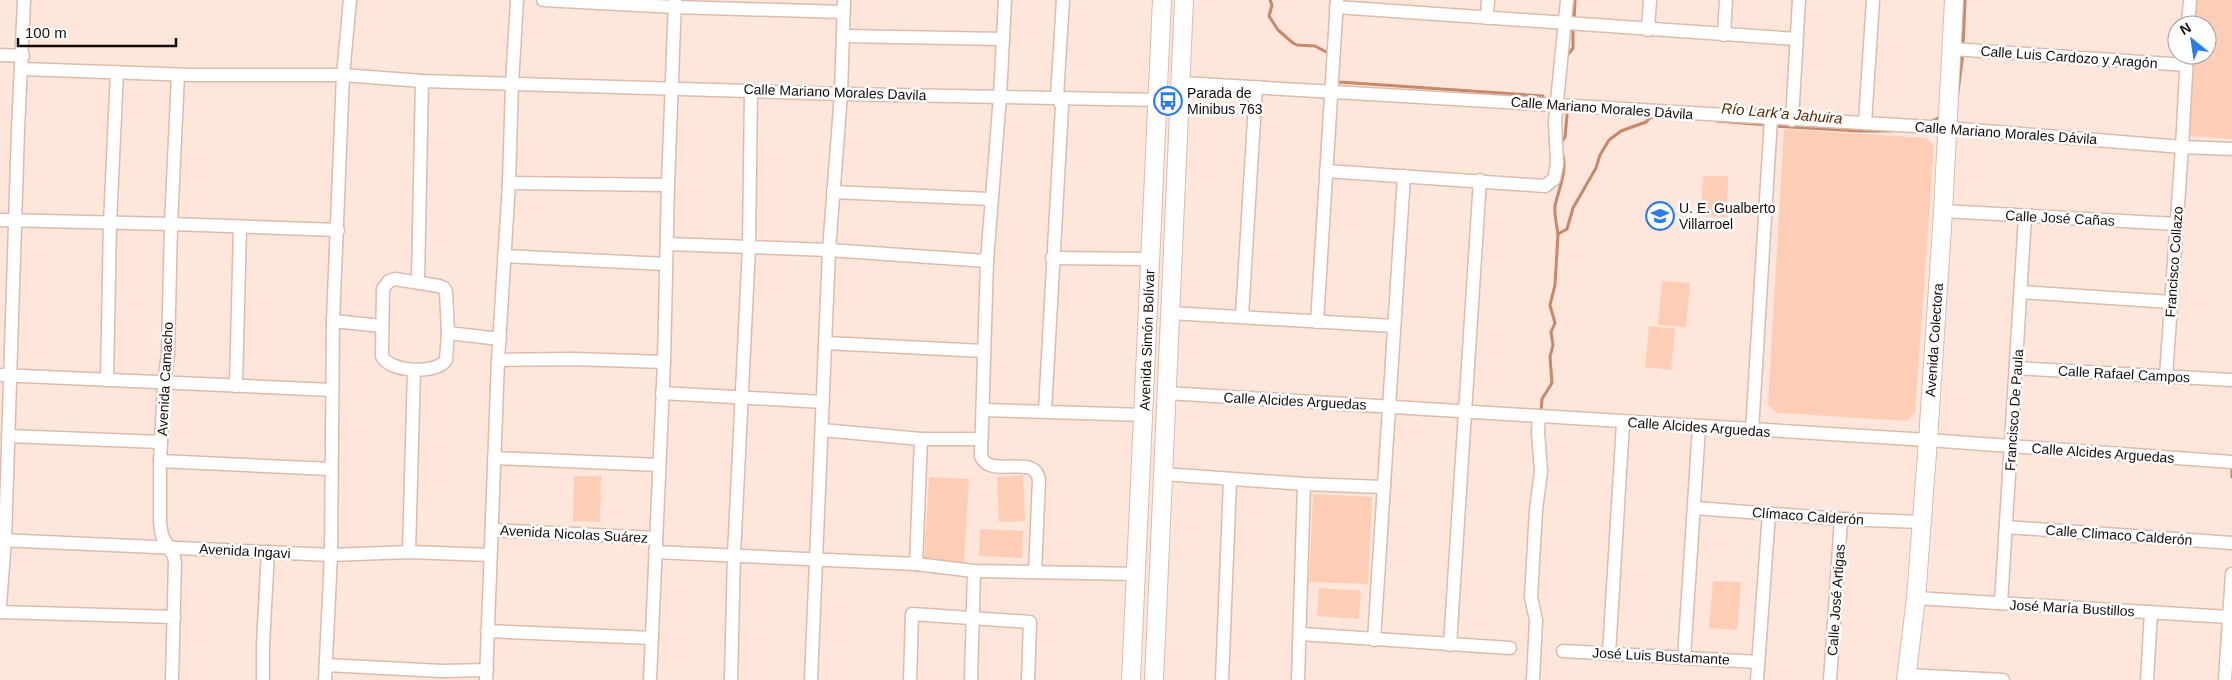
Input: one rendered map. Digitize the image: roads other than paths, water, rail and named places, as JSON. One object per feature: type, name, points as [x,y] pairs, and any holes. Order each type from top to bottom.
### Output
[{"type":"street","points":[[0,605],[8,436],[5,375],[15,221],[24,0]]},
{"type":"street","points":[[325,680],[331,555],[333,321],[343,75],[350,0]]},
{"type":"street","points":[[326,665],[486,675],[498,360],[510,183],[512,84],[518,0]]},
{"type":"street","points":[[543,0],[844,6],[841,94],[829,250],[811,680]]},
{"type":"street","points":[[1005,0],[1000,96],[986,261],[983,410],[980,439],[981,456],[987,464],[1030,468],[1037,472],[1039,480],[1035,572]]},
{"type":"street","points":[[1045,411],[1052,258],[1062,106],[1057,97],[1063,0]]},
{"type":"street","name":"Avenida Simón Bolívar","points":[[1130,680],[1144,415],[1162,0]]},
{"type":"street","name":"Avenida Simón Bolívar","points":[[1154,680],[1182,83],[1184,0]]},
{"type":"street","points":[[1487,18],[1488,0]]},
{"type":"street","points":[[1326,171],[1480,180],[1545,186],[1554,179],[1557,164],[1555,122],[1566,0]]},
{"type":"street","points":[[1648,30],[1650,0]]},
{"type":"street","points":[[1724,35],[1726,0]]},
{"type":"street","points":[[1792,120],[1799,0]]},
{"type":"street","points":[[1865,123],[1872,0]]},
{"type":"street","name":"Avenida Colectora","points":[[1906,678],[1916,598],[1928,440],[1948,128],[1954,0]]},
{"type":"street","points":[[2189,15],[2190,0]]},
{"type":"street","points":[[650,680],[664,362],[675,4]]},
{"type":"street","points":[[1317,322],[1336,4],[1411,6],[1487,18],[1565,25],[1796,39]]},
{"type":"street","points":[[844,36],[1003,39]]},
{"type":"street","name":"Calle Luis Cardozo y Aragón","points":[[1952,49],[2167,59]]},
{"type":"street","points":[[0,56],[23,56]]},
{"type":"street","name":"Francisco Collazo","points":[[2166,376],[2186,65]]},
{"type":"street","name":"Calle Mariano Morales Davila","points":[[22,69],[178,74],[343,75],[422,81],[512,84],[841,94],[1158,100]]},
{"type":"street","points":[[107,380],[110,223],[117,72]]},
{"type":"street","name":"Avenida Camacho","points":[[172,680],[175,562],[162,536],[160,522],[160,461],[164,383],[168,354],[171,224],[178,74]]},
{"type":"street","points":[[418,282],[422,81]]},
{"type":"street","points":[[1159,82],[1182,83]]},
{"type":"street","name":"Calle Mariano Morales Dávila","points":[[1182,83],[1948,128],[2182,147],[2232,149]]},
{"type":"street","points":[[1242,316],[1256,86]]},
{"type":"street","points":[[731,680],[734,555],[749,247],[751,90]]},
{"type":"street","points":[[1752,431],[1771,118]]},
{"type":"street","points":[[1374,640],[1404,176]]},
{"type":"street","points":[[1450,645],[1480,180]]},
{"type":"street","points":[[510,183],[668,185]]},
{"type":"street","points":[[832,192],[990,199]]},
{"type":"street","name":"Calle José Cañas","points":[[1943,211],[2176,224]]},
{"type":"street","name":"Francisco De Paula","points":[[2001,603],[2022,292],[2025,217]]},
{"type":"street","points":[[0,220],[338,230]]},
{"type":"street","points":[[236,386],[240,227]]},
{"type":"street","points":[[667,244],[829,250],[986,261]]},
{"type":"street","points":[[504,256],[666,264]]},
{"type":"street","points":[[1052,258],[1150,259]]},
{"type":"street","points":[[394,279],[418,282],[444,288],[448,300],[446,360],[444,364],[433,368],[414,370],[394,367],[384,360],[382,326],[383,289],[385,284],[394,279]]},
{"type":"street","points":[[2022,292],[2171,302]]},
{"type":"street","points":[[1171,313],[1394,326]]},
{"type":"street","points":[[333,321],[382,326]]},
{"type":"street","points":[[448,333],[500,338]]},
{"type":"street","points":[[826,342],[984,351]]},
{"type":"street","points":[[498,360],[664,362]]},
{"type":"street","name":"Calle Rafael Campos","points":[[2016,368],[2232,380]]},
{"type":"street","points":[[409,552],[414,370]]},
{"type":"street","points":[[5,375],[332,390]]},
{"type":"street","points":[[662,393],[823,402]]},
{"type":"street","points":[[1145,393],[1167,394]]},
{"type":"street","name":"Calle Alcides Arguedas","points":[[1167,394],[1539,416],[1752,431],[1928,440],[2232,462]]},
{"type":"street","points":[[983,410],[1144,415]]},
{"type":"street","points":[[1533,680],[1536,620],[1531,597],[1536,510],[1541,472],[1538,432],[1539,416]]},
{"type":"street","points":[[1609,654],[1623,422]]},
{"type":"street","points":[[1684,658],[1699,427]]},
{"type":"street","points":[[822,430],[921,439],[980,439]]},
{"type":"street","points":[[8,436],[162,442]]},
{"type":"street","points":[[916,564],[921,439]]},
{"type":"street","points":[[494,458],[659,465]]},
{"type":"street","points":[[160,461],[331,469]]},
{"type":"street","points":[[1163,474],[1230,480],[1384,487]]},
{"type":"street","points":[[1222,680],[1230,480]]},
{"type":"street","points":[[1298,680],[1301,634],[1304,484]]},
{"type":"street","name":"Clímaco Calderón","points":[[1695,508],[1841,519],[1921,522]]},
{"type":"street","points":[[1757,680],[1769,513]]},
{"type":"street","name":"Calle José Artigas","points":[[1830,680],[1841,519]]},
{"type":"street","name":"Calle Climaco Calderón","points":[[2006,527],[2232,543]]},
{"type":"street","name":"Avenida Nicolas Suárez","points":[[492,530],[656,538]]},
{"type":"street","name":"Avenida Ingavi","points":[[2,540],[331,555],[409,552],[490,555]]},
{"type":"street","points":[[263,680],[268,552]]},
{"type":"street","points":[[655,552],[817,561],[916,564],[974,571],[1136,574]]},
{"type":"street","points":[[971,680],[974,571]]},
{"type":"street","points":[[2225,680],[2232,574]]},
{"type":"street","name":"José María Bustillos","points":[[1916,598],[2229,617]]},
{"type":"street","points":[[0,612],[174,618]]},
{"type":"street","points":[[2147,680],[2151,612]]},
{"type":"street","points":[[910,680],[912,614],[1030,622],[1028,680]]},
{"type":"street","points":[[487,631],[652,638]]},
{"type":"street","points":[[1301,634],[1510,648]]},
{"type":"street","name":"José Luis Bustamante","points":[[1563,650],[1758,662]]},
{"type":"street","points":[[1906,678],[2003,680]]},
{"type":"waterway","name":"Río Lark’a Jahuira","points":[[1270,0],[1272,5],[1269,16],[1278,30],[1297,45],[1315,46],[1330,54]]},
{"type":"waterway","points":[[1574,22],[1575,0]]},
{"type":"waterway","name":"Río Lark’a Jahuira","points":[[1963,47],[1965,0]]},
{"type":"waterway","points":[[1566,57],[1573,48],[1573,28]]},
{"type":"waterway","name":"Río Lark’a Jahuira","points":[[1957,99],[1963,53]]},
{"type":"waterway","name":"Río Lark’a Jahuira","points":[[1336,79],[1339,82],[1543,96]]},
{"type":"waterway","points":[[1736,110],[1783,110]]},
{"type":"waterway","name":"Río Lark’a Jahuira","points":[[1561,143],[1565,137],[1567,115]]},
{"type":"waterway","name":"Río Lark’a Jahuira","points":[[1930,122],[1942,116]]},
{"type":"waterway","name":"Río Lark’a Jahuira","points":[[1541,413],[1542,399],[1552,383],[1550,357],[1553,345],[1551,332],[1555,323],[1550,305],[1555,285],[1558,234],[1567,229],[1573,208],[1596,168],[1600,155],[1609,140],[1621,131],[1646,122],[1651,117],[1697,119]]},
{"type":"waterway","name":"Río Lark’a Jahuira","points":[[1715,119],[1717,121],[1768,125]]},
{"type":"waterway","name":"Río Lark’a Jahuira","points":[[1774,126],[1890,131]]},
{"type":"waterway","name":"Río Lark’a Jahuira","points":[[1558,234],[1555,206],[1564,171],[1561,149]]},
{"type":"waterway","name":"Río Lark’a Jahuira","points":[[2232,469],[2232,477]]},
{"type":"place","name":"Parada de Minibus 763","points":[[1168,101]]},
{"type":"place","name":"U. E. Gualberto Villarroel","points":[[1660,216]]}]
